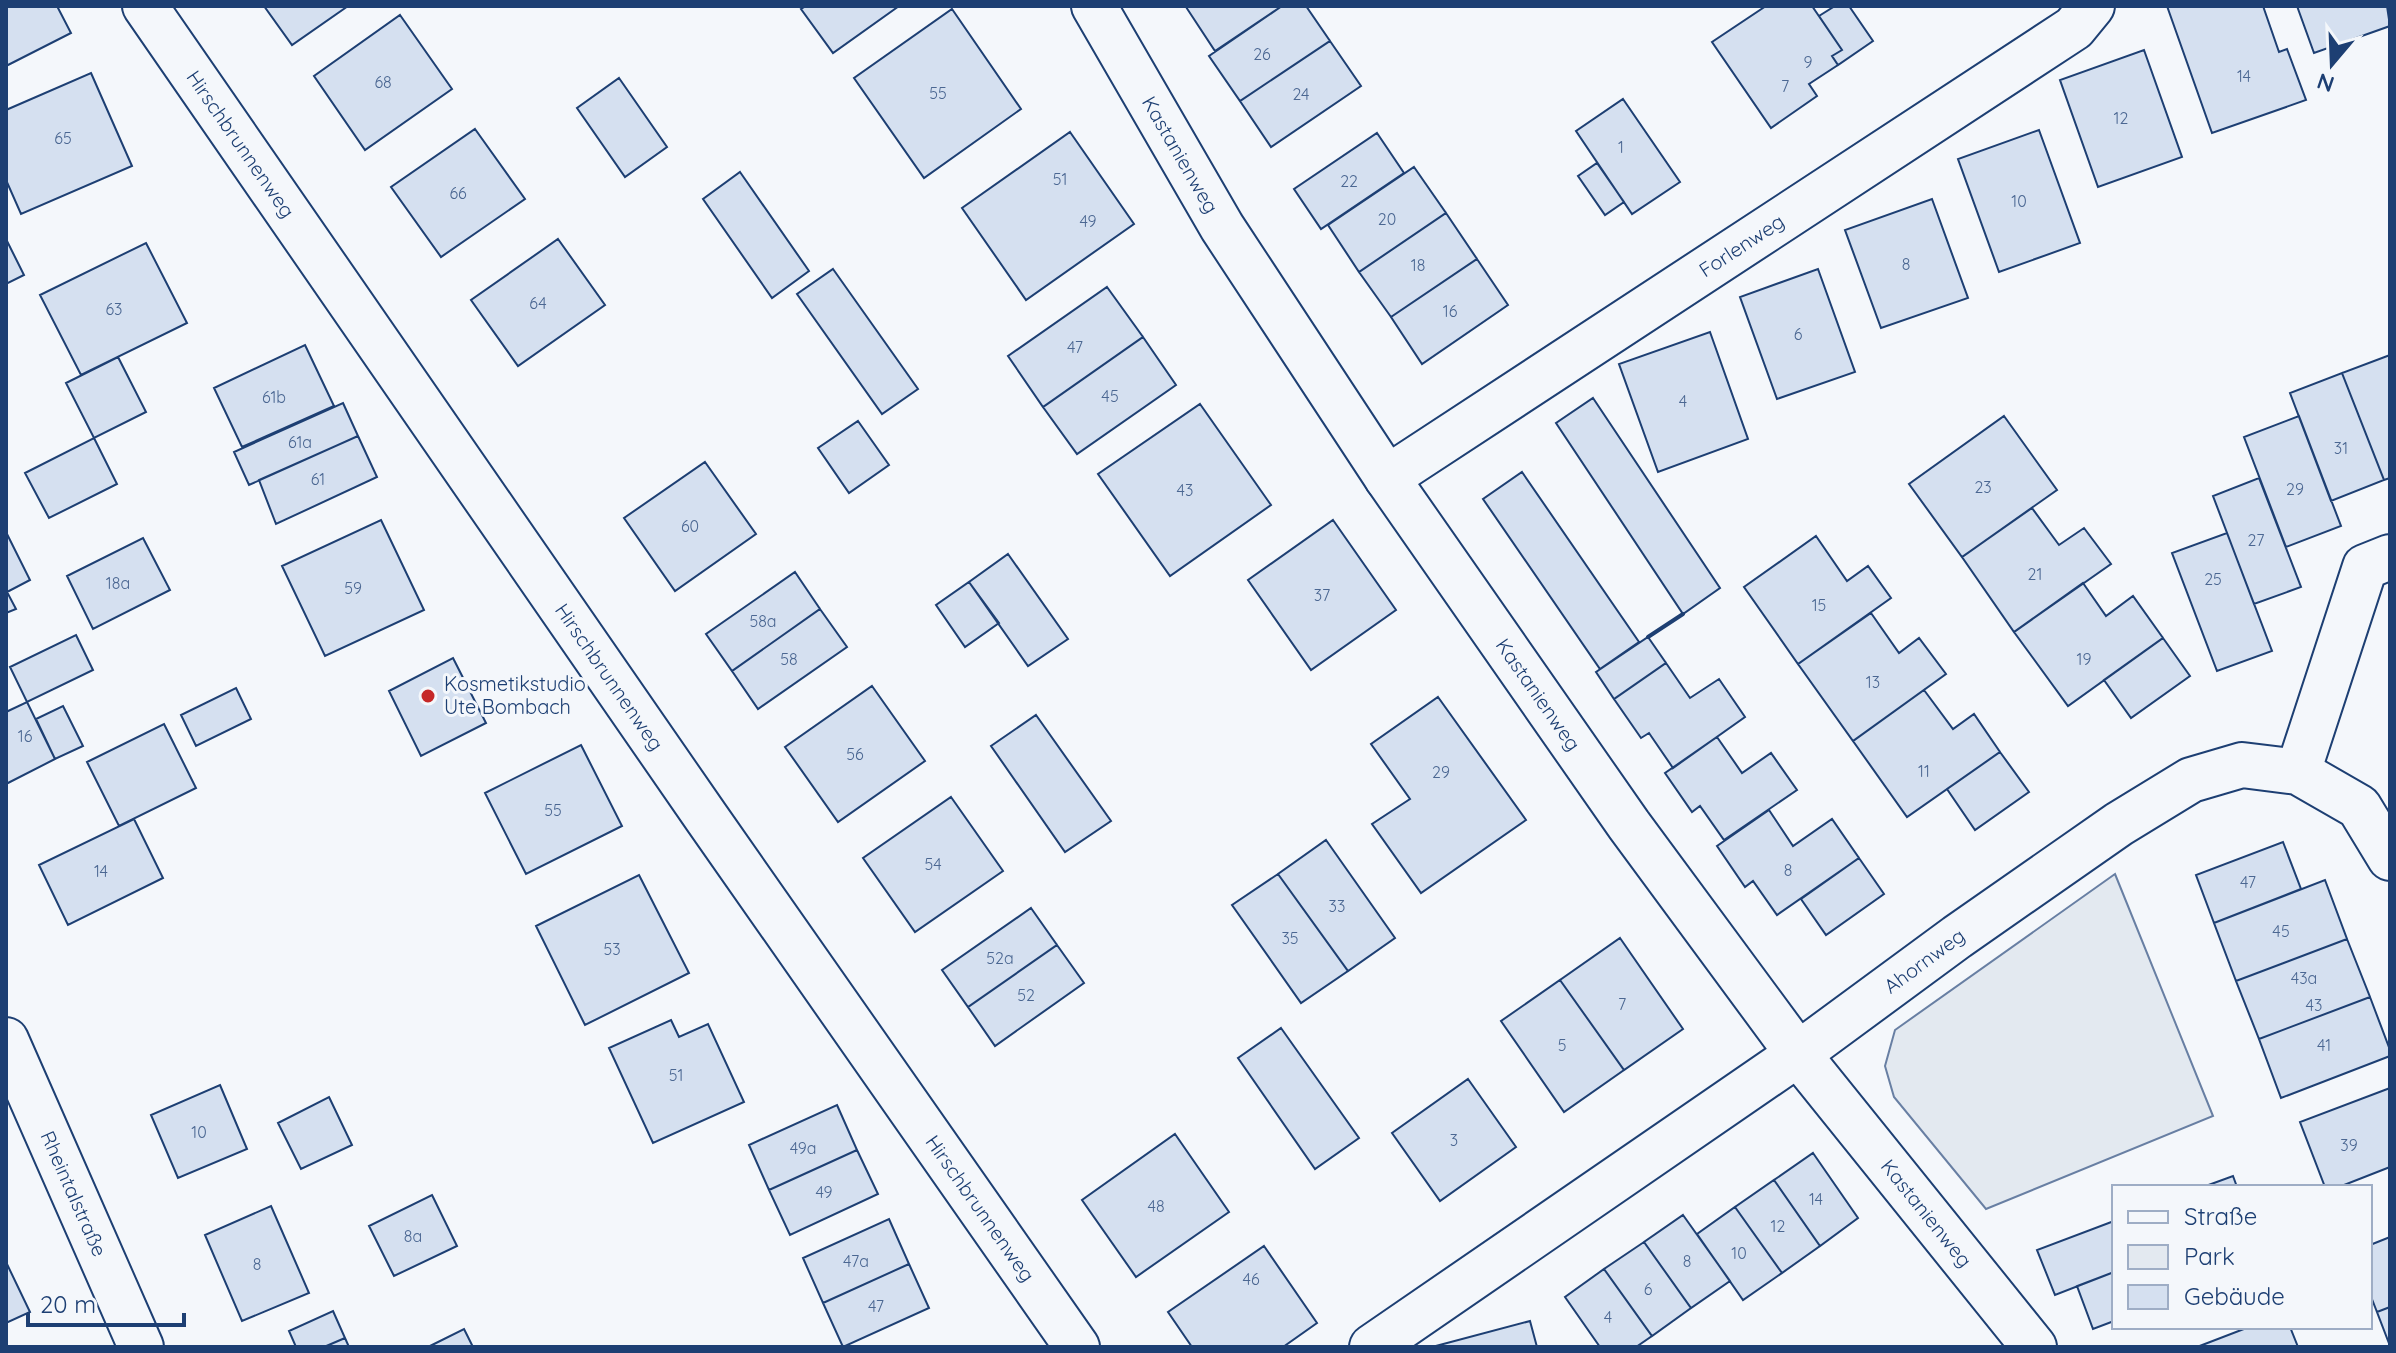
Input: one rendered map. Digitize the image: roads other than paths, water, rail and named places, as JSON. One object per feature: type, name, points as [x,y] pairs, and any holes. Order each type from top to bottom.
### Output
[{"type":"street","name":"Hirschbrunnenweg","points":[[145,6],[1077,1347]]},
{"type":"street","name":"Kastanienweg","points":[[1094,6],[1222,227],[1387,478],[1629,825],[1798,1054],[2034,1347]]},
{"type":"street","name":"Forlenweg","points":[[1387,478],[2074,28],[2092,6]]},
{"type":"street","points":[[2390,557],[2365,567],[2298,772],[2359,807],[2390,858]]},
{"type":"street","name":"Ahornweg","points":[[1372,1347],[1798,1054],[1982,919],[2119,824],[2191,780],[2242,765],[2298,772]]},
{"type":"street","name":"Rheintalstraße","points":[[6,1040],[141,1347]]},
{"type":"place","name":"Kosmetikstudio Ute Bombach","points":[[428,696]]}]
